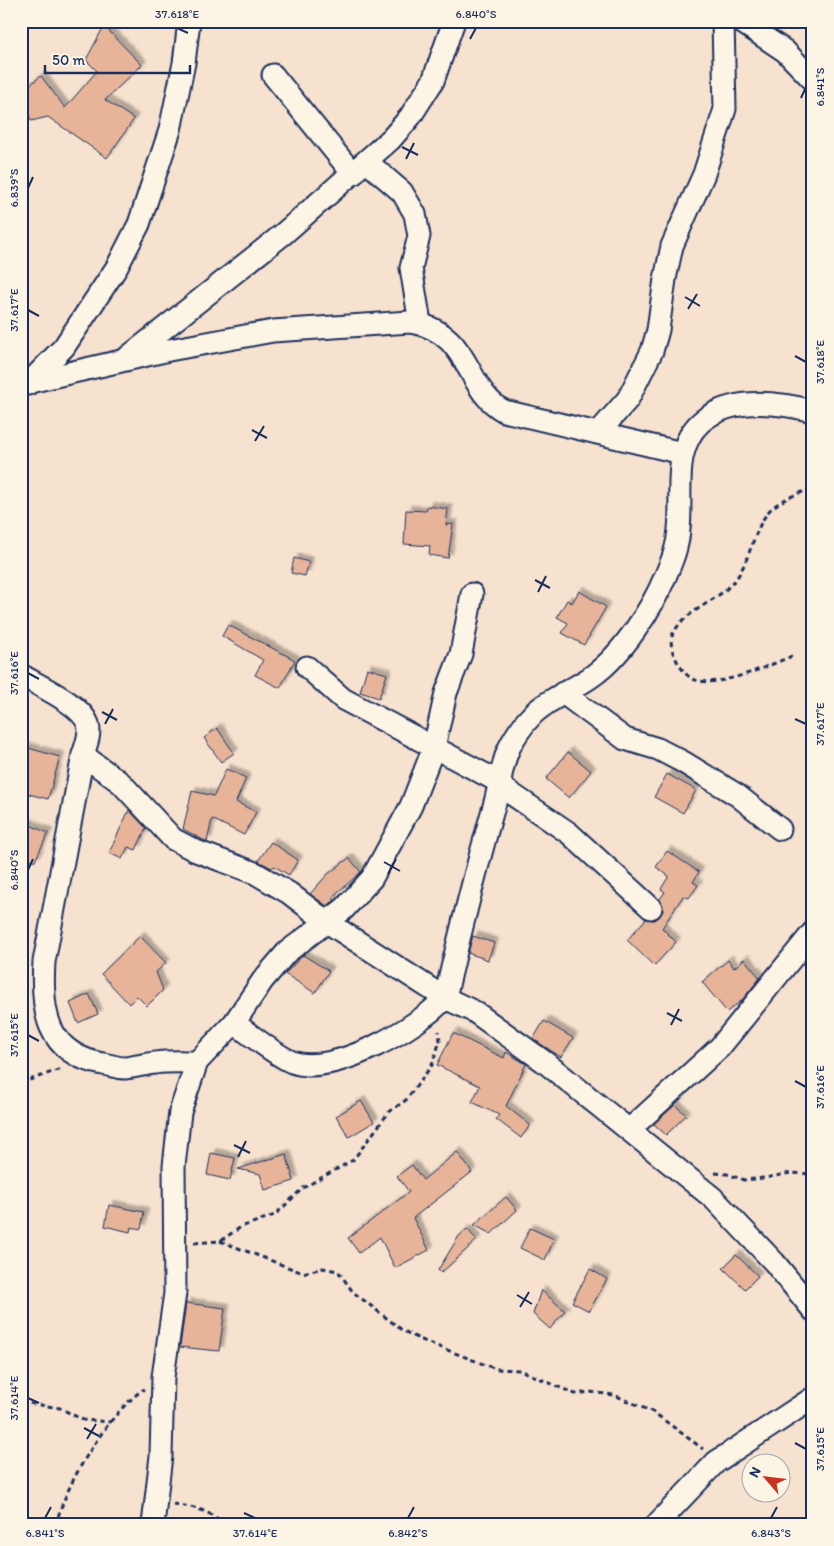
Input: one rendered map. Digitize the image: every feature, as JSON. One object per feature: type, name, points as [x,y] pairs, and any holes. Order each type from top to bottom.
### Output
[{"type":"street","points":[[24,388],[64,347],[117,268],[136,232],[170,130],[184,63],[188,21]]},
{"type":"street","points":[[125,359],[282,235],[391,139],[433,81],[454,21]]},
{"type":"street","points":[[598,433],[628,399],[652,351],[658,330],[672,246],[700,182],[725,108],[723,21]]},
{"type":"street","points":[[740,21],[785,51],[813,80]]},
{"type":"street","points":[[272,74],[360,168],[402,192],[415,214],[419,236],[411,268],[420,324]]},
{"type":"street","points":[[24,388],[125,359],[274,331],[347,328],[382,323],[420,324],[446,336],[459,351],[494,406],[523,417],[682,453]]},
{"type":"street","points":[[234,1023],[291,1061],[308,1065],[334,1062],[390,1040],[441,1002],[473,879],[501,784],[507,753],[533,714],[563,693],[594,675],[608,663],[638,624],[664,581],[675,554],[679,531],[682,453],[689,436],[701,422],[716,413],[748,403],[778,404],[813,411]]},
{"type":"street","points":[[152,1525],[161,1456],[163,1377],[175,1293],[174,1166],[180,1112],[197,1062],[234,1023],[263,980],[287,952],[344,909],[372,878],[412,806],[434,747],[446,693],[461,654],[472,594]]},
{"type":"street","points":[[307,667],[343,699],[501,784],[569,833],[650,908]]},
{"type":"street","points":[[21,675],[70,704],[82,714],[88,724],[89,736],[83,755],[44,962],[42,996],[47,1021],[57,1038],[68,1050],[87,1061],[124,1068],[156,1062],[197,1062]]},
{"type":"street","points":[[563,693],[625,739],[658,749],[706,776],[737,795],[780,829]]},
{"type":"street","points":[[83,755],[122,783],[173,839],[196,851],[255,872],[289,893],[441,1002],[475,1012],[546,1063],[714,1198],[774,1262],[813,1310]]},
{"type":"street","points":[[628,1130],[720,1047],[813,932]]},
{"type":"street","points":[[656,1525],[716,1462],[813,1398]]},
{"type":"path","points":[[792,656],[744,674],[717,680],[698,680],[689,676],[677,662],[671,645],[672,636],[674,630],[695,611],[735,580],[747,560],[761,522],[770,510],[789,497],[813,488]]},
{"type":"path","points":[[220,1241],[241,1227],[275,1215],[303,1188],[352,1160],[389,1112],[406,1100],[432,1065],[440,1041],[441,1002]]},
{"type":"path","points":[[21,1083],[87,1061]]},
{"type":"path","points":[[685,1175],[727,1174],[744,1180],[791,1173],[813,1174]]},
{"type":"path","points":[[176,1244],[220,1241],[304,1273],[323,1268],[338,1271],[353,1292],[402,1330],[496,1369],[520,1370],[575,1394],[590,1392],[614,1395],[653,1412],[700,1445],[716,1462]]},
{"type":"path","points":[[56,1525],[75,1476],[111,1422],[132,1397],[163,1377]]},
{"type":"path","points":[[21,1402],[60,1408],[83,1420],[96,1423],[111,1422]]},
{"type":"path","points":[[156,1501],[195,1507],[215,1515],[224,1525]]},
{"type":"building","points":[[104,26],[142,65],[105,100],[134,119],[107,158],[48,117],[31,121],[22,91],[41,76],[65,108],[97,71],[86,60]]},
{"type":"building","points":[[427,506],[448,509],[446,525],[453,524],[448,558],[429,555],[430,546],[404,544],[406,510],[426,511]]},
{"type":"building","points":[[294,558],[309,562],[305,576],[291,573]]},
{"type":"building","points":[[579,591],[606,607],[584,645],[562,633],[568,623],[557,617],[567,600],[572,603]]},
{"type":"building","points":[[228,625],[295,660],[280,688],[255,675],[263,660],[222,636]]},
{"type":"building","points":[[367,668],[387,674],[379,698],[360,692]]},
{"type":"building","points":[[217,728],[234,753],[221,762],[204,738]]},
{"type":"building","points":[[21,746],[60,757],[48,799],[21,792]]},
{"type":"building","points":[[568,752],[591,771],[569,798],[546,779]]},
{"type":"building","points":[[226,769],[246,778],[236,802],[256,812],[244,835],[212,819],[207,842],[183,829],[192,791],[214,796]]},
{"type":"building","points":[[667,774],[696,790],[683,813],[654,797]]},
{"type":"building","points":[[129,810],[146,828],[136,850],[128,847],[122,859],[109,853]]},
{"type":"building","points":[[21,821],[48,833],[35,861],[21,855]]},
{"type":"building","points":[[271,842],[298,860],[289,875],[274,866],[272,868],[258,861]]},
{"type":"building","points":[[667,851],[699,872],[693,882],[698,885],[689,898],[683,896],[662,928],[676,942],[654,966],[627,940],[646,919],[655,920],[663,911],[660,899],[665,892],[661,889],[669,876],[656,867]]},
{"type":"building","points":[[349,858],[361,872],[332,897],[335,900],[327,906],[310,894],[328,874]]},
{"type":"building","points":[[140,936],[166,963],[156,972],[163,990],[147,1006],[137,996],[129,1004],[101,974]]},
{"type":"building","points":[[473,936],[494,943],[488,960],[468,953]]},
{"type":"building","points":[[303,955],[329,971],[315,993],[285,974]]},
{"type":"building","points":[[744,959],[760,978],[742,1000],[727,1012],[702,982],[728,960],[734,968]]},
{"type":"building","points":[[89,994],[98,1014],[78,1023],[70,1003]]},
{"type":"building","points":[[544,1021],[573,1038],[561,1057],[533,1039]]},
{"type":"building","points":[[453,1033],[504,1058],[506,1052],[526,1064],[506,1106],[530,1125],[521,1138],[496,1119],[499,1115],[472,1102],[480,1086],[437,1065]]},
{"type":"building","points":[[361,1101],[374,1122],[349,1137],[336,1116]]},
{"type":"building","points":[[675,1105],[686,1115],[666,1135],[654,1124]]},
{"type":"building","points":[[457,1152],[472,1172],[413,1218],[429,1250],[395,1268],[380,1237],[359,1253],[348,1238],[409,1192],[397,1176],[412,1165],[423,1180]]},
{"type":"building","points":[[211,1153],[235,1158],[230,1180],[207,1175]]},
{"type":"building","points":[[286,1154],[294,1181],[265,1190],[260,1174],[238,1169]]},
{"type":"building","points":[[506,1197],[517,1210],[491,1234],[474,1225]]},
{"type":"building","points":[[109,1205],[144,1212],[141,1229],[131,1227],[130,1232],[105,1226]]},
{"type":"building","points":[[530,1228],[554,1239],[545,1260],[520,1248]]},
{"type":"building","points":[[467,1229],[477,1240],[441,1273],[438,1270],[459,1236]]},
{"type":"building","points":[[736,1255],[758,1276],[745,1289],[723,1268]]},
{"type":"building","points":[[590,1269],[607,1279],[589,1311],[572,1302]]},
{"type":"building","points":[[541,1290],[565,1311],[550,1329],[533,1314]]},
{"type":"building","points":[[186,1303],[225,1308],[219,1351],[180,1347]]}]
